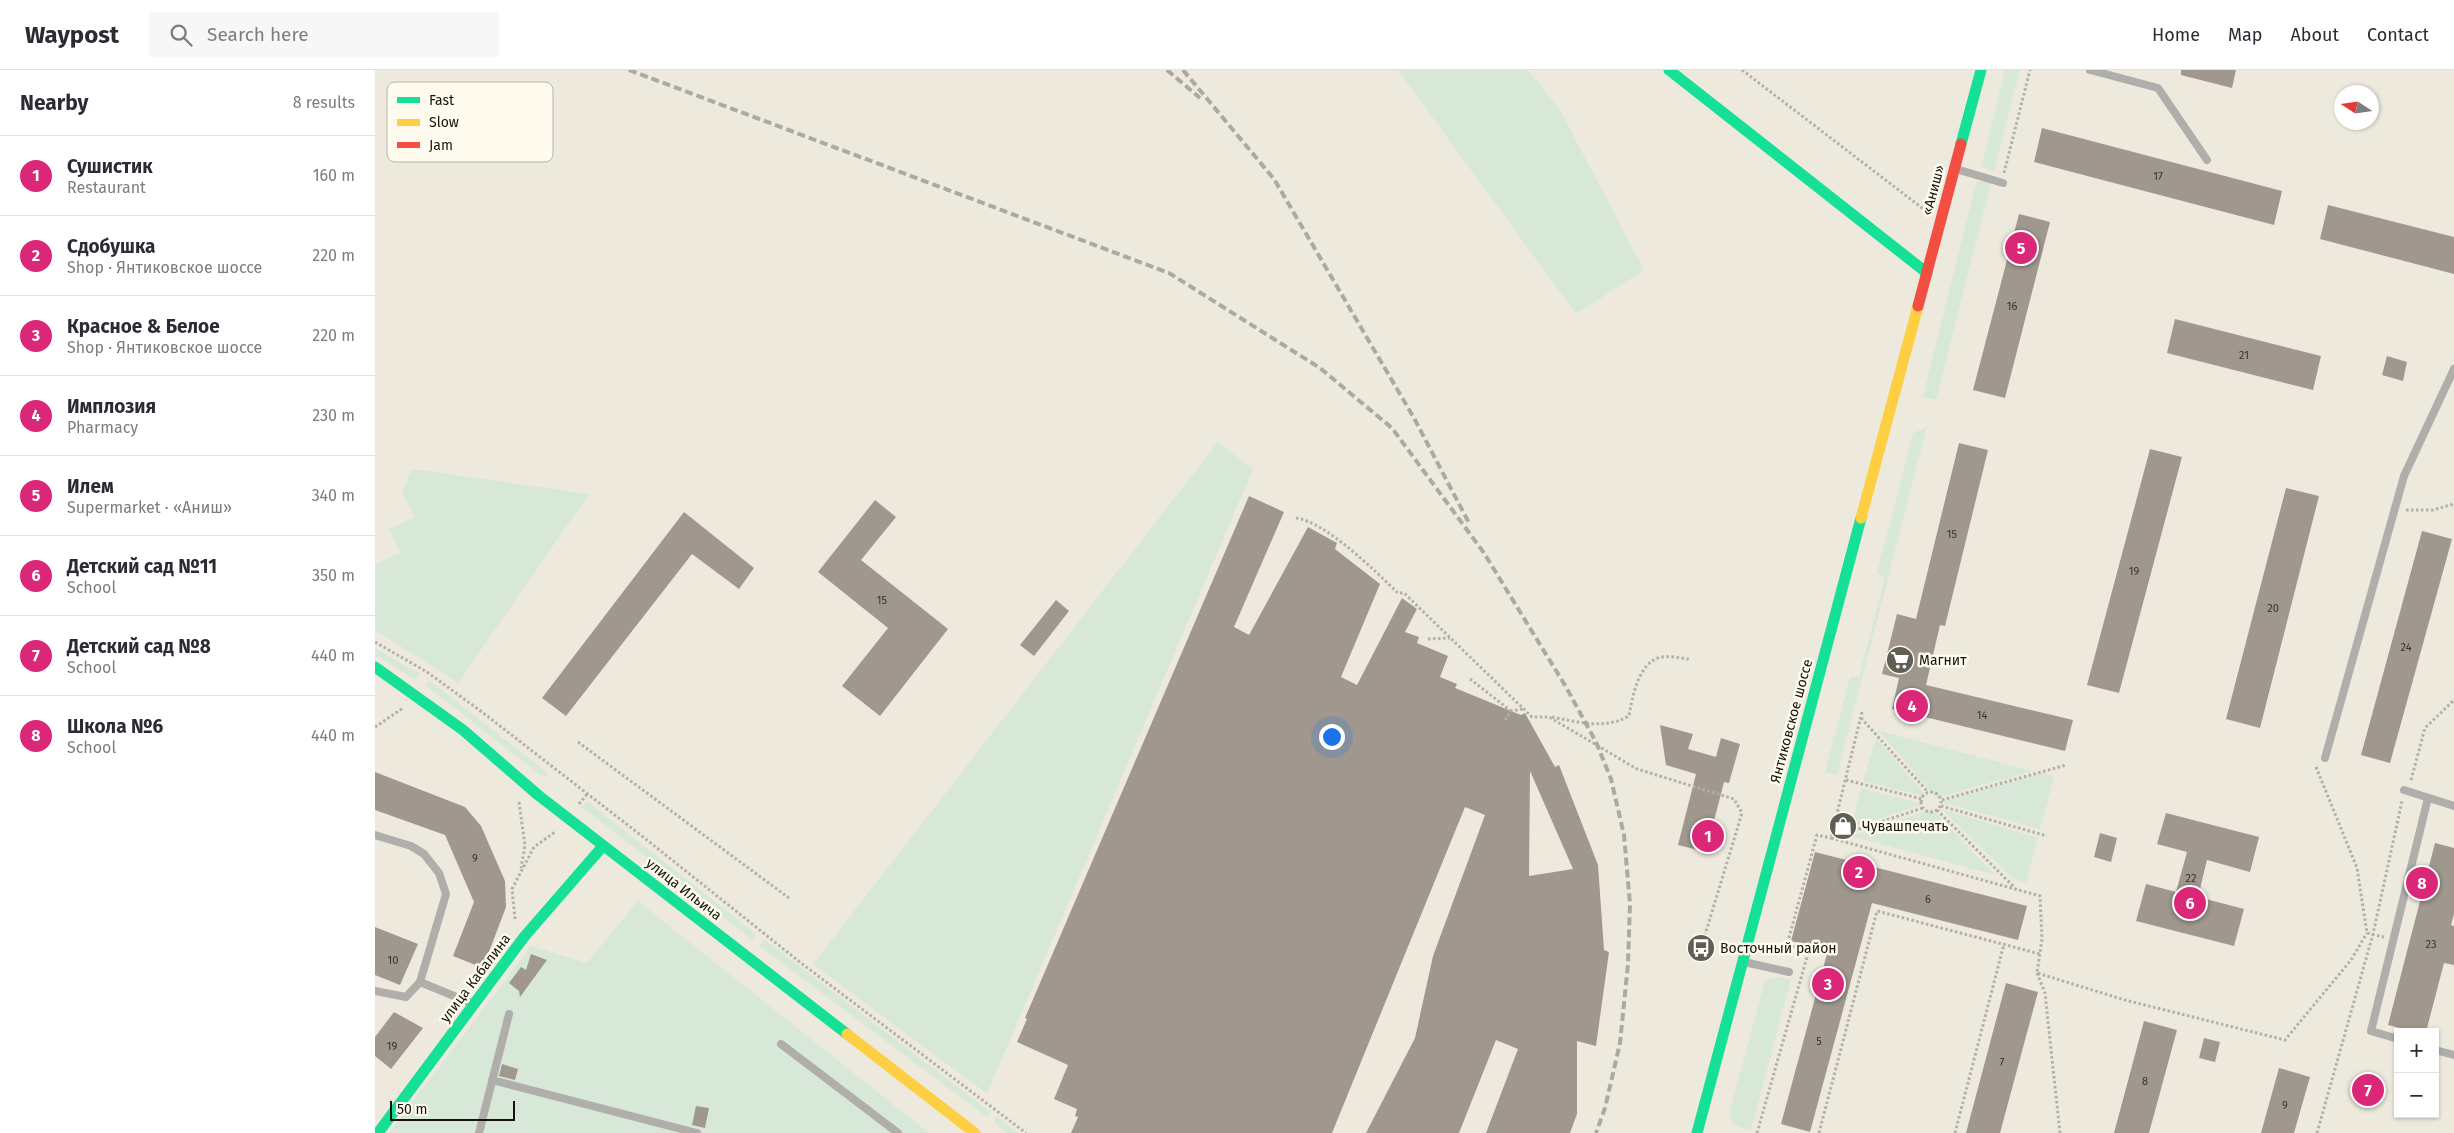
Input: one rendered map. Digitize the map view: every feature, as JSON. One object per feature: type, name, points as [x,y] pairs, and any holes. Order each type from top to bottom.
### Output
[{"type":"street","points":[[1669,70],[1927,273]]},
{"type":"street","name":"«Аниш»","points":[[1915,317],[1981,70]]},
{"type":"street","name":"Янтиковское шоссе","points":[[1697,1133],[1915,317]]},
{"type":"street","name":"улица Ильича","points":[[375,667],[463,730],[538,795],[975,1133]]},
{"type":"street","name":"улица Кабалина","points":[[378,1133],[524,938],[603,846]]},
{"type":"lane","points":[[2090,70],[2158,88],[2207,160]]},
{"type":"lane","points":[[1954,168],[2003,183]]},
{"type":"lane","points":[[2325,758],[2404,476],[2454,369]]},
{"type":"lane","points":[[2404,790],[2454,806]]},
{"type":"lane","points":[[2394,1038],[2371,1031],[2429,798]]},
{"type":"lane","points":[[375,835],[411,846],[424,854],[439,873],[446,894],[420,982],[406,997],[375,991]]},
{"type":"lane","points":[[1743,962],[1789,972]]},
{"type":"lane","points":[[420,982],[465,999],[473,1004]]},
{"type":"lane","points":[[479,1133],[509,1014]]},
{"type":"lane","points":[[781,1044],[898,1133]]},
{"type":"lane","points":[[2439,1051],[2454,1055]]},
{"type":"lane","points":[[492,1080],[697,1133]]},
{"type":"path","points":[[1742,70],[1940,222]]},
{"type":"path","points":[[2003,183],[2030,70]]},
{"type":"path","points":[[2393,513],[2401,510],[2433,510],[2454,504]]},
{"type":"path","points":[[1296,518],[1306,520],[1327,531],[1398,593],[1404,593],[1532,717],[1549,717],[1599,725],[1616,723],[1629,716],[1632,701],[1645,667],[1656,658],[1689,659]]},
{"type":"path","points":[[1428,639],[1450,638]]},
{"type":"path","points":[[375,642],[427,672],[482,712],[801,963],[1026,1133]]},
{"type":"path","points":[[1470,679],[1511,711],[1524,709]]},
{"type":"path","points":[[2317,1133],[2373,934],[2404,790],[2409,787],[2425,728],[2454,700]]},
{"type":"path","points":[[375,727],[405,707]]},
{"type":"path","points":[[1505,720],[1511,711]]},
{"type":"path","points":[[1831,838],[1862,712]]},
{"type":"path","points":[[1549,717],[1637,769],[1734,798],[1742,813],[1701,948]]},
{"type":"path","points":[[1861,718],[1928,792],[1935,792],[1942,800]]},
{"type":"path","points":[[578,742],[789,898]]},
{"type":"path","points":[[2037,973],[2125,1000],[2285,1040],[2351,960],[2367,932],[2357,868],[2324,783],[2313,762]]},
{"type":"path","points":[[1942,800],[2065,765]]},
{"type":"path","points":[[1846,780],[1922,799]]},
{"type":"path","points":[[1928,792],[1922,799],[1923,808],[1928,812],[1937,810],[1941,806],[1942,800]]},
{"type":"path","points":[[518,795],[525,846],[521,871]]},
{"type":"path","points":[[1941,806],[2047,836]]},
{"type":"path","points":[[1831,838],[1923,808]]},
{"type":"path","points":[[1937,810],[2015,888]]},
{"type":"path","points":[[524,938],[514,917],[512,888],[534,847],[560,829]]},
{"type":"path","points":[[1831,838],[2040,896],[2042,939],[2037,973],[2045,993],[2060,1133]]},
{"type":"path","points":[[1819,1133],[1877,911],[2040,954]]},
{"type":"path","points":[[2367,932],[2393,940]]},
{"type":"path","points":[[1955,1133],[2003,944]]},
{"type":"path","points":[[1809,950],[1821,953]]},
{"type":"green space","points":[[1398,70],[1528,70],[1560,110],[1644,270],[1576,314]]},
{"type":"green space","points":[[2005,70],[2020,70],[1994,171],[1981,167]]},
{"type":"green space","points":[[1981,181],[1991,183],[1936,400],[1923,397],[1976,183]]},
{"type":"green space","points":[[1927,427],[1837,775],[1825,772],[1850,677],[1859,677],[1885,578],[1877,573],[1913,433]]},
{"type":"green space","points":[[1218,442],[1253,469],[987,1094],[813,964]]},
{"type":"green space","points":[[412,469],[589,494],[458,683],[375,630],[375,565],[400,553],[389,529],[415,517],[402,493]]},
{"type":"green space","points":[[375,648],[420,674],[415,680],[375,655]]},
{"type":"green space","points":[[429,680],[548,773],[545,776],[540,775],[425,685]]},
{"type":"green space","points":[[1879,731],[2033,771],[1936,798]]},
{"type":"green space","points":[[1876,738],[1927,797],[1863,781]]},
{"type":"green space","points":[[2043,773],[2054,776],[2040,829],[1941,802]]},
{"type":"green space","points":[[1861,788],[1923,804],[1851,828]]},
{"type":"green space","points":[[587,801],[756,934],[752,940],[582,807]]},
{"type":"green space","points":[[1932,809],[1995,875],[1851,836]]},
{"type":"green space","points":[[1941,809],[2038,838],[2026,883],[2011,877]]},
{"type":"green space","points":[[638,901],[929,1133],[389,1133],[531,946],[587,963]]},
{"type":"green space","points":[[764,939],[991,1112],[987,1117],[759,946]]},
{"type":"green space","points":[[1780,977],[1791,980],[1751,1131],[1732,1124],[1729,1114],[1765,981]]},
{"type":"green space","points":[[997,1116],[1017,1133],[1007,1133],[994,1122]]},
{"type":"building","points":[[2181,70],[2236,70],[2232,88],[2181,75]]},
{"type":"building","points":[[2042,128],[2282,191],[2274,225],[2034,162]]},
{"type":"building","points":[[2328,205],[2454,237],[2454,274],[2320,239]]},
{"type":"building","points":[[2019,214],[2050,222],[2005,398],[1973,390]]},
{"type":"building","points":[[2175,319],[2321,356],[2313,390],[2167,353]]},
{"type":"building","points":[[2387,356],[2407,362],[2403,381],[2382,375]]},
{"type":"building","points":[[1959,443],[1988,450],[1945,626],[1940,625],[1926,685],[2073,720],[2065,751],[1892,709],[1899,678],[1882,674],[1897,614],[1916,619]]},
{"type":"building","points":[[2150,449],[2182,457],[2119,693],[2087,685]]},
{"type":"building","points":[[2286,488],[2319,496],[2260,728],[2226,719]]},
{"type":"building","points":[[1249,496],[1284,512],[1234,627],[1249,635],[1308,527],[1337,543],[1335,549],[1380,584],[1341,677],[1357,685],[1402,598],[1417,609],[1405,632],[1419,637],[1417,643],[1448,656],[1440,677],[1457,684],[1455,688],[1521,715],[1525,713],[1555,767],[1559,765],[1598,865],[1604,950],[1609,952],[1596,1046],[1577,1041],[1577,1114],[1570,1133],[1486,1133],[1518,1049],[1496,1040],[1459,1133],[1366,1133],[1415,1038],[1433,956],[1485,815],[1465,807],[1332,1133],[1071,1133],[1078,1117],[1075,1116],[1077,1109],[1054,1099],[1068,1065],[1017,1042],[1027,1019],[1025,1018]],"holes":[[[1530,771],[1573,869],[1529,876]]]},
{"type":"building","points":[[875,500],[896,517],[861,560],[948,629],[880,716],[842,686],[888,628],[818,572]]},
{"type":"building","points":[[684,512],[754,568],[739,589],[692,554],[566,716],[542,698]]},
{"type":"building","points":[[2422,531],[2452,539],[2390,763],[2361,755]]},
{"type":"building","points":[[1056,600],[1069,611],[1034,656],[1020,645]]},
{"type":"building","points":[[1660,725],[1693,734],[1688,749],[1716,757],[1721,738],[1740,744],[1729,783],[1724,782],[1706,852],[1678,845],[1696,774],[1666,765]]},
{"type":"building","points":[[375,772],[465,807],[481,826],[505,881],[506,907],[483,968],[453,956],[474,902],[445,835],[375,810]]},
{"type":"building","points":[[2166,813],[2259,837],[2250,872],[2207,860],[2198,897],[2244,909],[2234,946],[2136,921],[2146,884],[2176,892],[2187,852],[2157,844]]},
{"type":"building","points":[[2100,833],[2117,838],[2111,862],[2094,857]]},
{"type":"building","points":[[2435,843],[2454,848],[2454,914],[2451,925],[2454,926],[2454,965],[2444,963],[2427,1028],[2400,1028],[2388,1025]]},
{"type":"building","points":[[1815,852],[2027,906],[2018,940],[1872,903],[1810,1132],[1781,1124],[1828,950],[1791,941]]},
{"type":"building","points":[[375,927],[418,944],[400,985],[375,975]]},
{"type":"building","points":[[531,954],[547,960],[520,997],[519,991],[509,983],[521,967],[526,970]]},
{"type":"building","points":[[2006,983],[2038,992],[2000,1133],[1966,1133]]},
{"type":"building","points":[[394,1012],[423,1028],[391,1069],[375,1056],[375,1037]]},
{"type":"building","points":[[2144,1021],[2177,1030],[2149,1133],[2114,1133]]},
{"type":"building","points":[[2204,1038],[2220,1042],[2215,1062],[2199,1058]]},
{"type":"building","points":[[502,1064],[518,1069],[515,1080],[499,1076]]},
{"type":"building","points":[[2279,1068],[2310,1077],[2294,1133],[2261,1133]]},
{"type":"building","points":[[696,1106],[709,1108],[705,1128],[692,1125]]},
{"type":"railway","points":[[629,70],[1169,273],[1320,368],[1392,428],[1484,553],[1566,687],[1596,742],[1611,779],[1624,835],[1630,904],[1628,964],[1620,1043],[1605,1108],[1596,1133]]},
{"type":"railway","points":[[1167,70],[1200,98]]},
{"type":"railway","points":[[1183,70],[1274,179],[1414,418],[1469,523]]},
{"type":"traffic: fast","points":[[1669,70],[1927,273]]},
{"type":"traffic: fast","points":[[1961,144],[1981,70]]},
{"type":"traffic: fast","points":[[1697,1133],[1861,518]]},
{"type":"traffic: fast","points":[[375,667],[463,730],[538,795],[847,1034]]},
{"type":"traffic: fast","points":[[378,1133],[524,937],[603,846]]},
{"type":"traffic: slow","points":[[1861,518],[1918,306]]},
{"type":"traffic: slow","points":[[847,1034],[975,1133]]},
{"type":"traffic: jam","points":[[1918,306],[1961,144]]},
{"type":"place","name":"Илем","points":[[2021,248]]},
{"type":"place","name":"Магнит","points":[[1900,660]]},
{"type":"place","name":"Имплозия","points":[[1912,706]]},
{"type":"place","name":"Чувашпечать","points":[[1843,826]]},
{"type":"place","name":"Сушистик","points":[[1708,836]]},
{"type":"place","name":"Сдобушка","points":[[1859,872]]},
{"type":"place","name":"Школа №6","points":[[2422,883]]},
{"type":"place","name":"Детский сад №11","points":[[2190,903]]},
{"type":"place","name":"Восточный район","points":[[1701,948]]},
{"type":"place","name":"Красное & Белое","points":[[1828,984]]},
{"type":"place","name":"Детский сад №8","points":[[2368,1090]]}]
